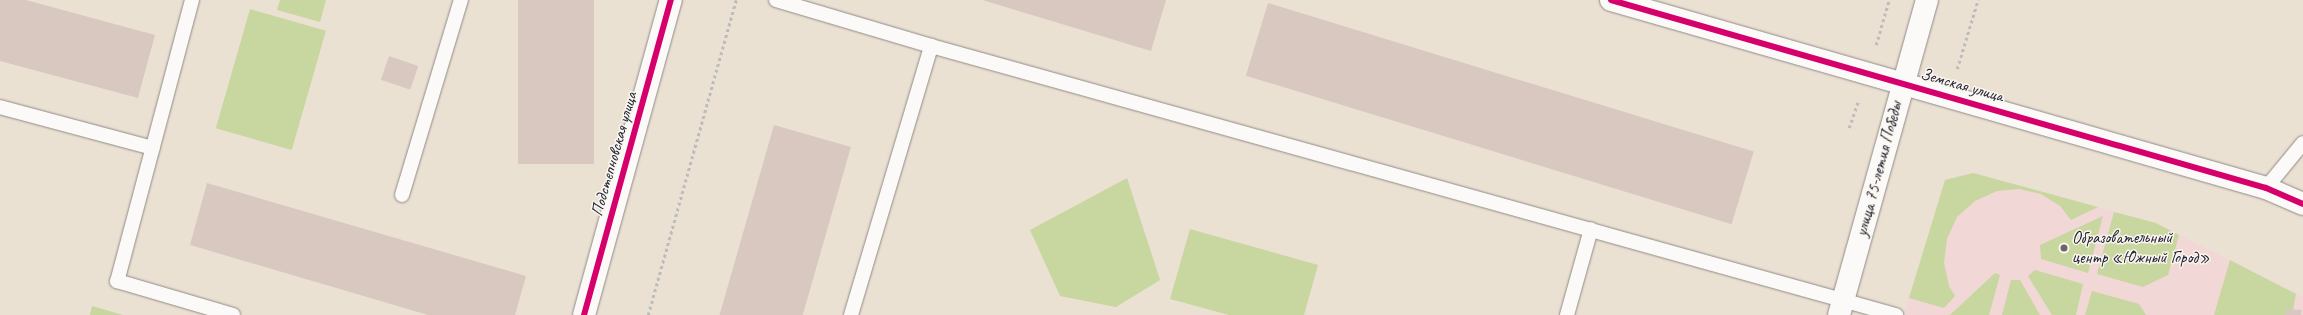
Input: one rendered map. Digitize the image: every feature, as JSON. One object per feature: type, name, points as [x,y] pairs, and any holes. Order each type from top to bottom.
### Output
[{"type":"street","name":"Подстепновская улица","points":[[584,315],[671,0]]},
{"type":"street","name":"Земская улица","points":[[1611,0],[2266,188],[2303,204]]},
{"type":"street","name":"улица 75-летия Победы","points":[[1841,308],[1902,83],[1927,0]]},
{"type":"lane","points":[[192,0],[117,281],[233,315]]},
{"type":"lane","points":[[402,194],[461,0]]},
{"type":"lane","points":[[776,0],[931,46],[1591,229],[1841,308],[1896,315]]},
{"type":"lane","points":[[851,315],[931,46]]},
{"type":"lane","points":[[0,107],[153,148]]},
{"type":"lane","points":[[2266,188],[2303,143]]},
{"type":"lane","points":[[1567,315],[1591,229]]},
{"type":"path","points":[[648,315],[736,0]]},
{"type":"path","points":[[1949,96],[1978,0]]},
{"type":"shaded area","name":"Образовательный центр «Южный Город»","points":[[1973,173],[2156,223],[2303,297],[2303,315],[1904,315],[1945,180]]},
{"type":"green space","points":[[280,0],[326,0],[320,22],[277,10]]},
{"type":"green space","points":[[250,9],[326,31],[292,150],[216,128]]},
{"type":"green space","points":[[1973,173],[2098,207],[2071,220],[2060,206],[2041,194],[2019,189],[1997,191],[1975,201],[1957,217],[1947,239],[1944,263],[1949,286],[1955,296],[1944,308],[1909,298],[1945,180]]},
{"type":"green space","points":[[1127,178],[1160,280],[1116,307],[1060,296],[1030,230]]},
{"type":"green space","points":[[2114,212],[2156,223],[2179,235],[2168,275],[2143,287],[2097,274]]},
{"type":"green space","points":[[2103,216],[2088,273],[2041,259],[2040,245]]},
{"type":"green space","points":[[1190,229],[1318,265],[1304,315],[1229,315],[1170,299]]},
{"type":"green space","points":[[2230,260],[2296,294],[2292,315],[2214,315]]},
{"type":"green space","points":[[2035,270],[2083,284],[2076,315],[2052,315],[2028,276]]},
{"type":"green space","points":[[1995,273],[2000,275],[1989,315],[1950,315]]},
{"type":"green space","points":[[2011,280],[2020,280],[2040,315],[2002,315]]},
{"type":"green space","points":[[2092,291],[2139,304],[2146,315],[2085,315]]},
{"type":"green space","points":[[92,306],[123,315],[90,315]]},
{"type":"building","points":[[0,0],[26,0],[155,35],[138,98],[0,61]]},
{"type":"building","points":[[518,0],[594,0],[594,164],[518,164]]},
{"type":"building","points":[[982,0],[1166,0],[1151,51]]},
{"type":"building","points":[[1268,3],[1754,152],[1732,224],[1246,76]]},
{"type":"building","points":[[389,56],[418,66],[410,90],[381,80]]},
{"type":"building","points":[[774,125],[851,147],[803,315],[720,315]]},
{"type":"building","points":[[207,183],[526,276],[515,315],[428,315],[190,245]]},
{"type":"building","points":[[2286,309],[2302,310],[2301,315],[2285,315]]},
{"type":"cycle path","points":[[584,315],[671,0]]},
{"type":"cycle path","points":[[1611,0],[2266,188],[2303,204]]},
{"type":"place","name":"Образовательный центр «Южный Город»","points":[[2064,248]]}]
